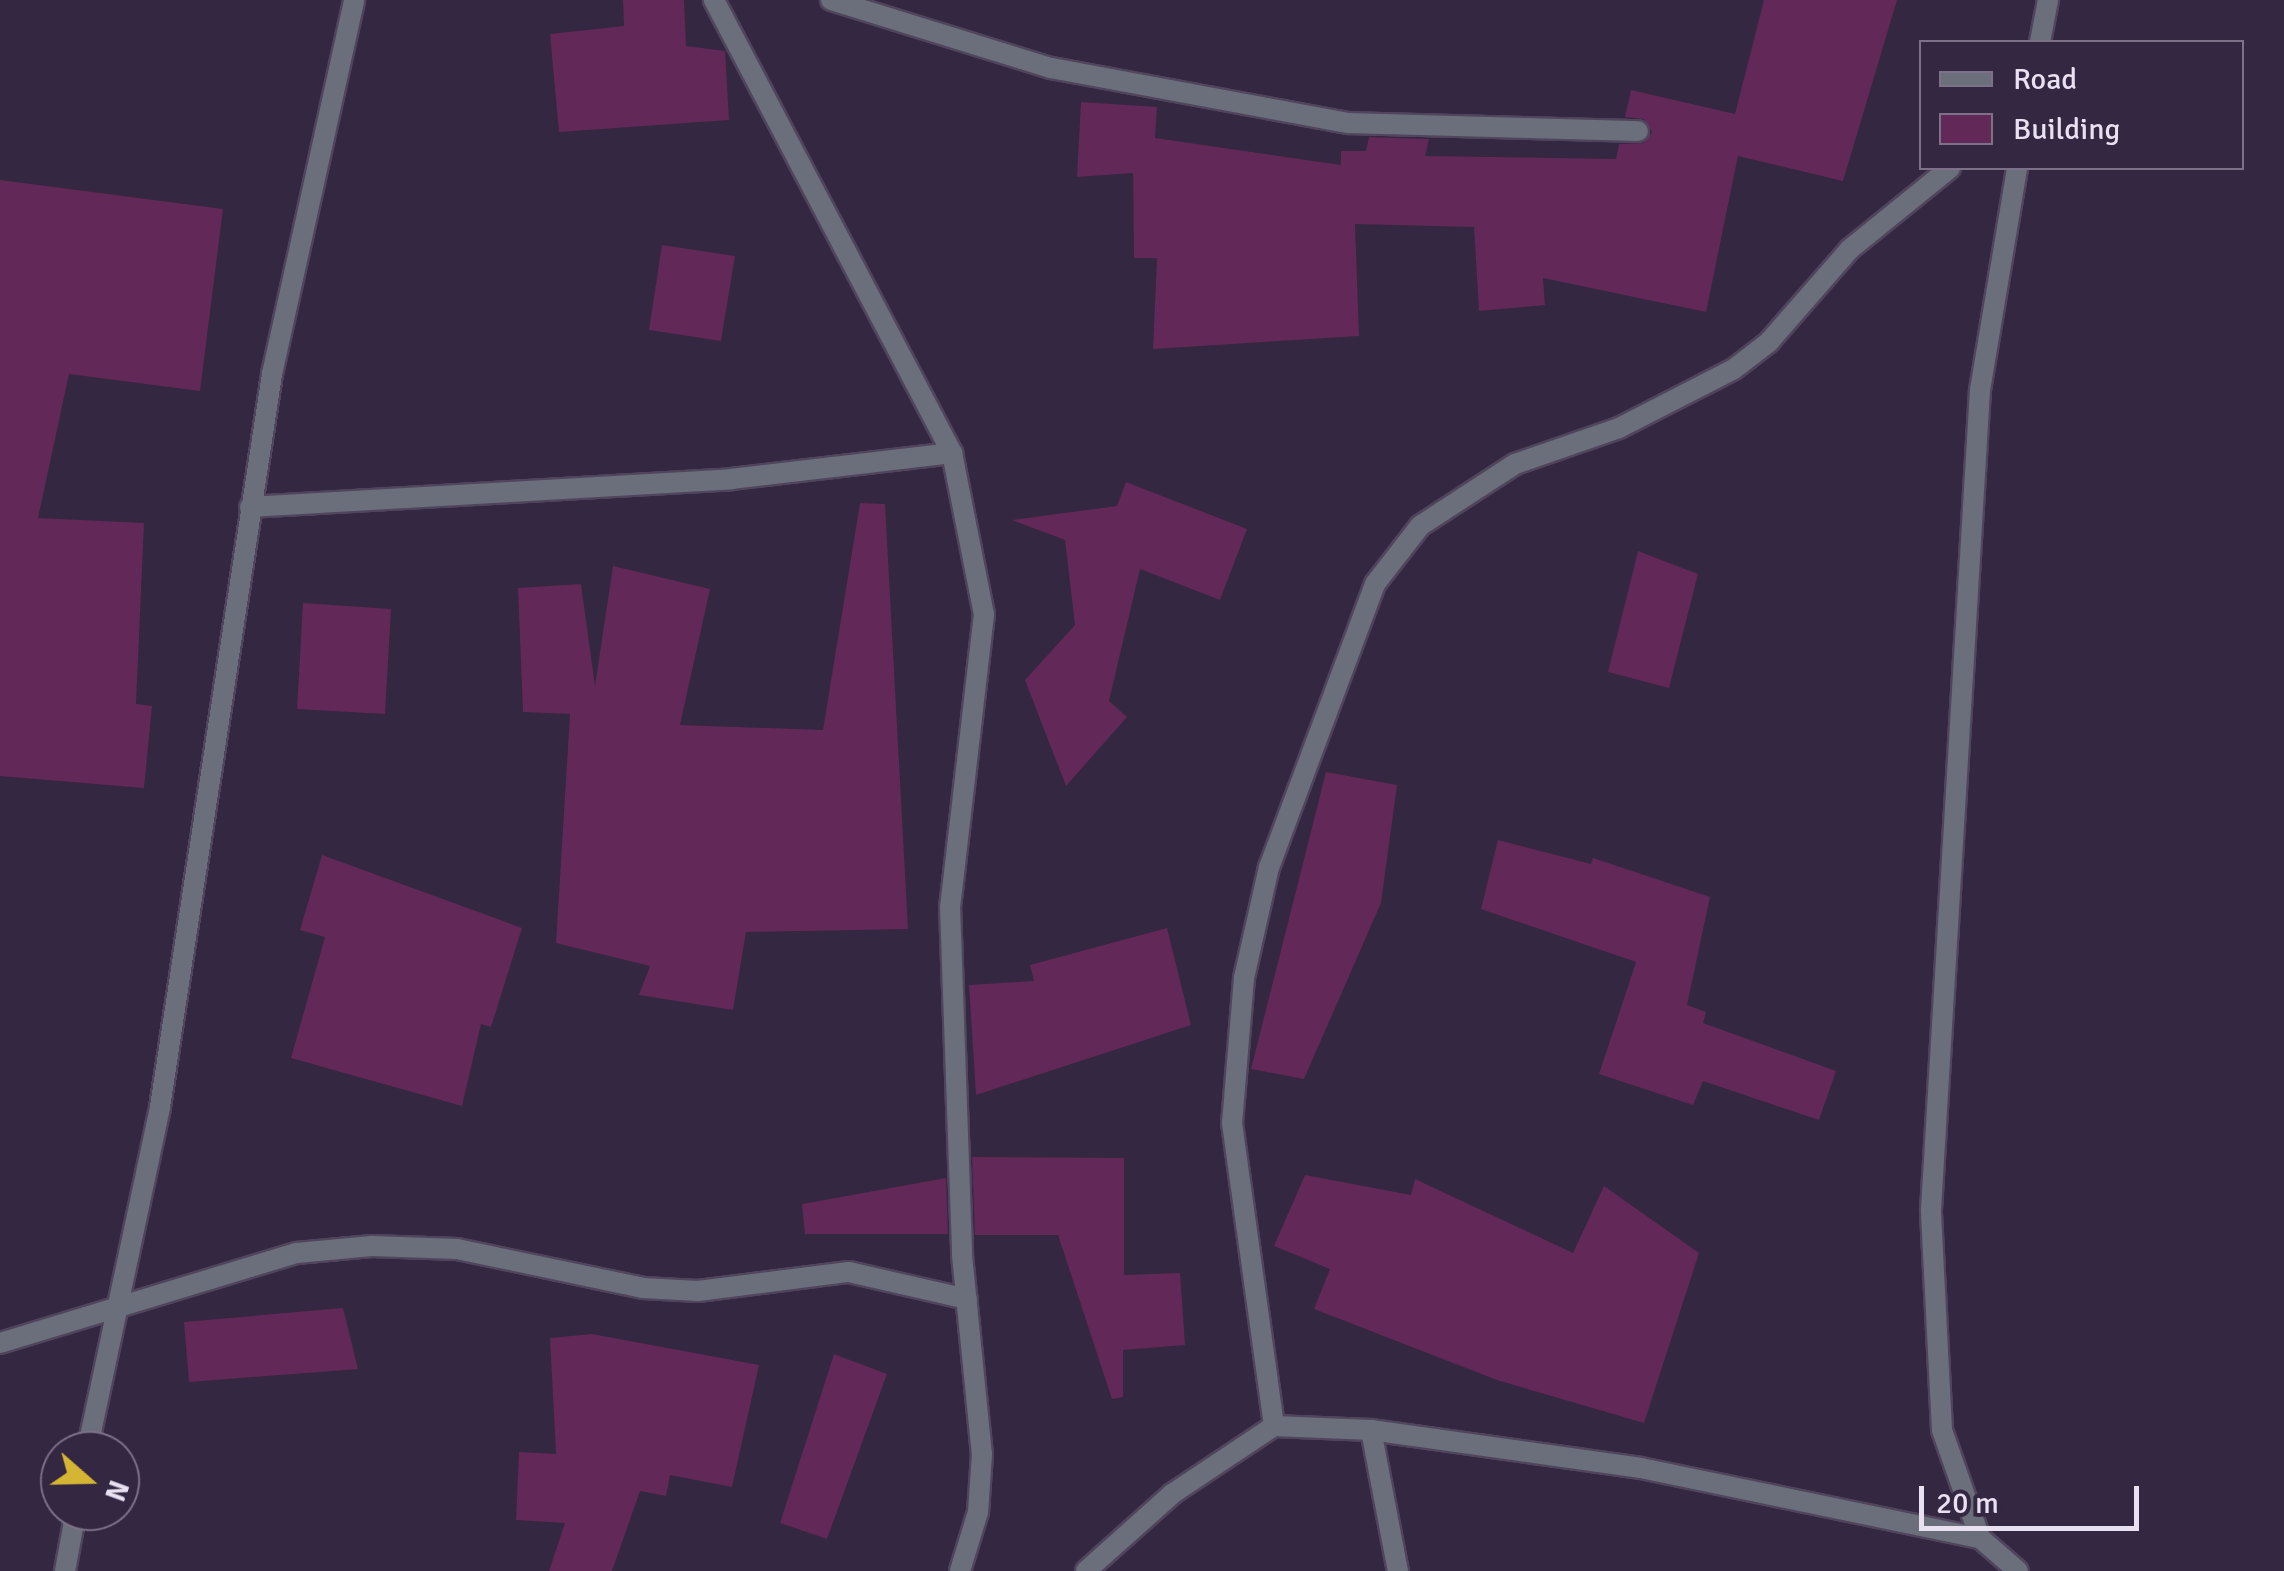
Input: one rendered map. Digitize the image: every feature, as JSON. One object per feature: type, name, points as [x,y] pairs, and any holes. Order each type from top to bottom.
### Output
[{"type":"street","points":[[91,1431],[160,1106],[250,507],[354,0]]},
{"type":"street","points":[[714,0],[952,453],[984,614],[950,906],[967,1299],[982,1454],[978,1512],[960,1571]]},
{"type":"street","points":[[831,0],[1051,68],[1348,123],[1638,131]]},
{"type":"street","points":[[2040,40],[2048,0]]},
{"type":"street","points":[[1274,1426],[1232,1123],[1244,978],[1268,868],[1376,584],[1420,526],[1515,464],[1619,428],[1734,369],[1850,249],[1948,170]]},
{"type":"street","points":[[1980,1538],[1942,1430],[1931,1210],[1980,390],[2017,170]]},
{"type":"street","points":[[250,507],[731,479],[952,453]]},
{"type":"street","points":[[0,1344],[298,1253],[372,1246],[458,1249],[644,1288],[698,1291],[849,1272],[967,1299]]},
{"type":"street","points":[[1086,1571],[1172,1494],[1274,1426],[1371,1430],[1641,1468],[1980,1538],[2018,1571]]},
{"type":"street","points":[[1371,1430],[1398,1571]]},
{"type":"street","points":[[64,1571],[72,1531]]},
{"type":"building","points":[[623,0],[684,0],[686,46],[725,51],[729,120],[559,132],[550,34],[624,26]]},
{"type":"building","points":[[1764,0],[1897,0],[1843,181],[1738,156],[1706,312],[1543,278],[1545,305],[1479,311],[1474,227],[1355,224],[1359,336],[1153,349],[1157,258],[1134,258],[1133,173],[1077,177],[1081,102],[1157,107],[1155,138],[1341,165],[1341,151],[1366,151],[1369,137],[1429,139],[1425,156],[1616,159],[1619,144],[1644,143],[1652,132],[1644,119],[1625,117],[1631,90],[1735,114]]},
{"type":"building","points":[[0,180],[223,209],[200,391],[69,374],[38,518],[144,523],[136,704],[152,706],[144,788],[0,776]]},
{"type":"building","points":[[662,245],[735,256],[721,341],[649,330]]},
{"type":"building","points":[[1126,482],[1247,529],[1220,600],[1140,569],[1109,701],[1127,717],[1066,786],[1025,680],[1075,625],[1065,540],[1012,520],[1117,506]]},
{"type":"building","points":[[860,503],[885,504],[908,929],[746,932],[733,1010],[639,995],[650,966],[556,943],[570,714],[523,712],[518,588],[581,584],[595,686],[613,566],[710,589],[680,725],[823,730]]},
{"type":"building","points":[[1638,551],[1698,574],[1669,688],[1608,672]]},
{"type":"building","points":[[303,603],[391,609],[385,714],[297,709]]},
{"type":"building","points":[[1326,772],[1397,785],[1381,903],[1304,1079],[1251,1069]]},
{"type":"building","points":[[1498,840],[1591,864],[1593,858],[1710,897],[1687,1005],[1706,1012],[1703,1023],[1836,1071],[1819,1120],[1703,1081],[1693,1105],[1599,1074],[1636,962],[1481,909]]},
{"type":"building","points":[[322,855],[522,928],[491,1027],[481,1024],[462,1106],[291,1058],[325,937],[300,930]]},
{"type":"building","points":[[1167,928],[1191,1025],[976,1095],[969,985],[1034,981],[1030,965]]},
{"type":"building","points":[[972,1157],[1124,1158],[1124,1275],[1180,1273],[1185,1345],[1123,1350],[1123,1397],[1112,1399],[1058,1235],[975,1235]]},
{"type":"building","points":[[1305,1175],[1411,1195],[1415,1179],[1573,1253],[1604,1186],[1699,1253],[1644,1423],[1497,1380],[1314,1309],[1330,1269],[1274,1246]]},
{"type":"building","points":[[946,1178],[948,1234],[805,1234],[802,1204]]},
{"type":"building","points":[[343,1308],[358,1369],[189,1382],[184,1322]]},
{"type":"building","points":[[592,1334],[759,1365],[732,1487],[670,1475],[666,1496],[640,1491],[612,1571],[549,1571],[565,1523],[516,1520],[519,1452],[556,1454],[550,1338]]},
{"type":"building","points":[[834,1354],[887,1374],[827,1539],[780,1523]]}]
